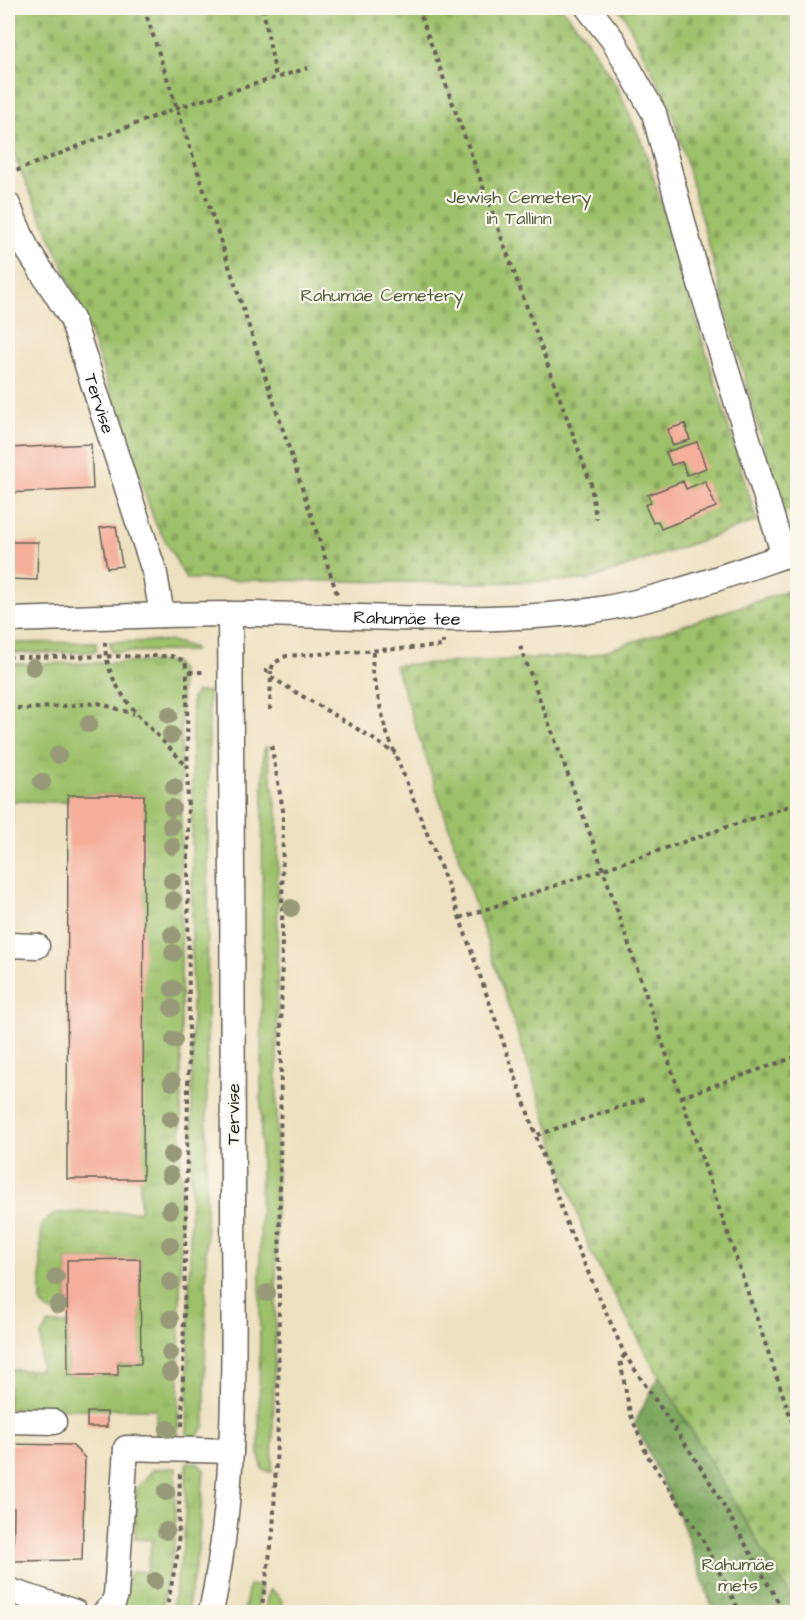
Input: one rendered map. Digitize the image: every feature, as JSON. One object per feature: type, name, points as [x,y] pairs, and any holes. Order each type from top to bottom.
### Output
[{"type":"street","points":[[588,8],[613,40],[654,113],[695,267],[791,553]]},
{"type":"street","name":"Tervise","points":[[8,205],[26,247],[72,319],[155,574],[162,615]]},
{"type":"street","name":"Rahumäe tee","points":[[8,620],[230,614],[447,618],[532,617],[591,610],[653,597],[791,553]]},
{"type":"street","name":"Tervise","points":[[211,1612],[220,1568],[231,1451],[233,1158],[230,614]]},
{"type":"street","points":[[8,945],[37,946]]},
{"type":"street","points":[[8,1421],[54,1422]]},
{"type":"street","points":[[105,1612],[112,1606],[116,1595],[126,1448],[231,1451]]},
{"type":"street","points":[[8,1590],[75,1612]]},
{"type":"path","points":[[144,8],[337,595]]},
{"type":"path","points":[[263,8],[276,78]]},
{"type":"path","points":[[418,8],[591,483],[596,519]]},
{"type":"path","points":[[8,174],[176,108],[308,68]]},
{"type":"path","points":[[105,642],[105,657],[135,715]]},
{"type":"path","points":[[520,646],[603,869],[798,1439]]},
{"type":"path","points":[[270,710],[273,664],[286,656],[373,652],[372,671],[386,731],[460,918],[568,1227],[625,1355],[706,1475],[784,1612]]},
{"type":"path","points":[[8,657],[171,656],[185,661],[187,672],[189,1037],[182,1428]]},
{"type":"path","points":[[264,670],[271,671]]},
{"type":"path","points":[[187,672],[207,672]]},
{"type":"path","points":[[271,677],[311,703],[362,730],[395,755]]},
{"type":"path","points":[[8,707],[27,709],[98,703],[135,715],[165,740],[187,766]]},
{"type":"path","points":[[261,1612],[273,1533],[281,1282],[283,810],[271,744]]},
{"type":"path","points":[[460,918],[798,803]]},
{"type":"path","points":[[681,1097],[798,1056]]},
{"type":"path","points":[[537,1135],[644,1099]]},
{"type":"path","points":[[625,1355],[620,1360],[630,1413],[647,1455],[699,1533],[740,1612]]},
{"type":"path","points":[[166,1612],[178,1552],[181,1463]]},
{"type":"green space","name":"Rahumäe Cemetery","points":[[8,8],[562,8],[581,31],[616,85],[644,147],[757,521],[588,580],[476,583],[186,579],[154,520],[82,309],[8,142]]},
{"type":"green space","points":[[617,8],[797,8],[797,508],[784,512],[761,437],[672,111],[624,15]]},
{"type":"green space","points":[[798,588],[797,1607],[659,1376],[590,1251],[395,665],[589,656]]},
{"type":"green space","points":[[171,641],[192,647],[195,651],[111,652],[110,642]]},
{"type":"green space","points":[[96,642],[96,652],[8,653],[8,643]]},
{"type":"green space","points":[[174,662],[181,672],[181,1216],[178,1439],[156,1438],[156,1409],[8,1409],[8,1370],[40,1370],[41,1335],[49,1324],[67,1324],[68,1375],[118,1375],[118,1364],[140,1364],[140,1259],[67,1260],[67,1313],[52,1312],[41,1302],[41,1229],[42,1223],[57,1213],[140,1211],[144,795],[68,795],[67,802],[8,801],[8,664]]},
{"type":"green space","points":[[196,692],[209,692],[205,1426],[198,1435],[187,1439],[192,1112],[192,698]]},
{"type":"green space","points":[[266,746],[278,817],[276,1298],[272,1472],[263,1470],[259,1455],[263,755]]},
{"type":"green space","name":"Rahumäe mets","points":[[659,1376],[797,1607],[797,1612],[714,1612],[684,1528],[635,1423]]},
{"type":"green space","points":[[187,1462],[199,1464],[204,1469],[198,1551],[187,1612],[171,1612],[184,1541]]},
{"type":"green space","points":[[176,1468],[174,1546],[161,1612],[121,1612],[128,1576],[134,1571],[147,1572],[152,1540],[135,1539],[136,1489],[154,1469]]},
{"type":"green space","points":[[249,1585],[261,1587],[257,1612],[244,1612]]},
{"type":"green space","points":[[269,1590],[280,1598],[283,1612],[264,1612]]},
{"type":"green space","points":[[8,1601],[39,1612],[8,1612]]},
{"type":"building","points":[[685,424],[690,440],[672,445],[668,429]]},
{"type":"building","points":[[697,442],[706,468],[687,475],[682,462],[671,465],[666,452]]},
{"type":"building","points":[[91,444],[93,489],[8,493],[8,448]]},
{"type":"building","points":[[683,481],[686,489],[705,481],[716,507],[661,529],[658,521],[653,523],[645,505],[651,503],[648,495]]},
{"type":"building","points":[[116,526],[122,566],[107,568],[100,528]]},
{"type":"building","points":[[8,542],[38,542],[37,580],[8,579]]},
{"type":"building","points":[[68,795],[144,795],[143,1179],[67,1179]]},
{"type":"building","points":[[140,1259],[141,1364],[118,1364],[118,1375],[68,1375],[67,1260]]},
{"type":"building","points":[[87,1412],[107,1412],[107,1427],[87,1427]]},
{"type":"building","points":[[8,1444],[72,1445],[85,1458],[82,1560],[13,1561],[14,1508],[8,1508]]},
{"type":"park label","name":"Jewish Cemetery in Tallinn","points":[[519,207]]}]
